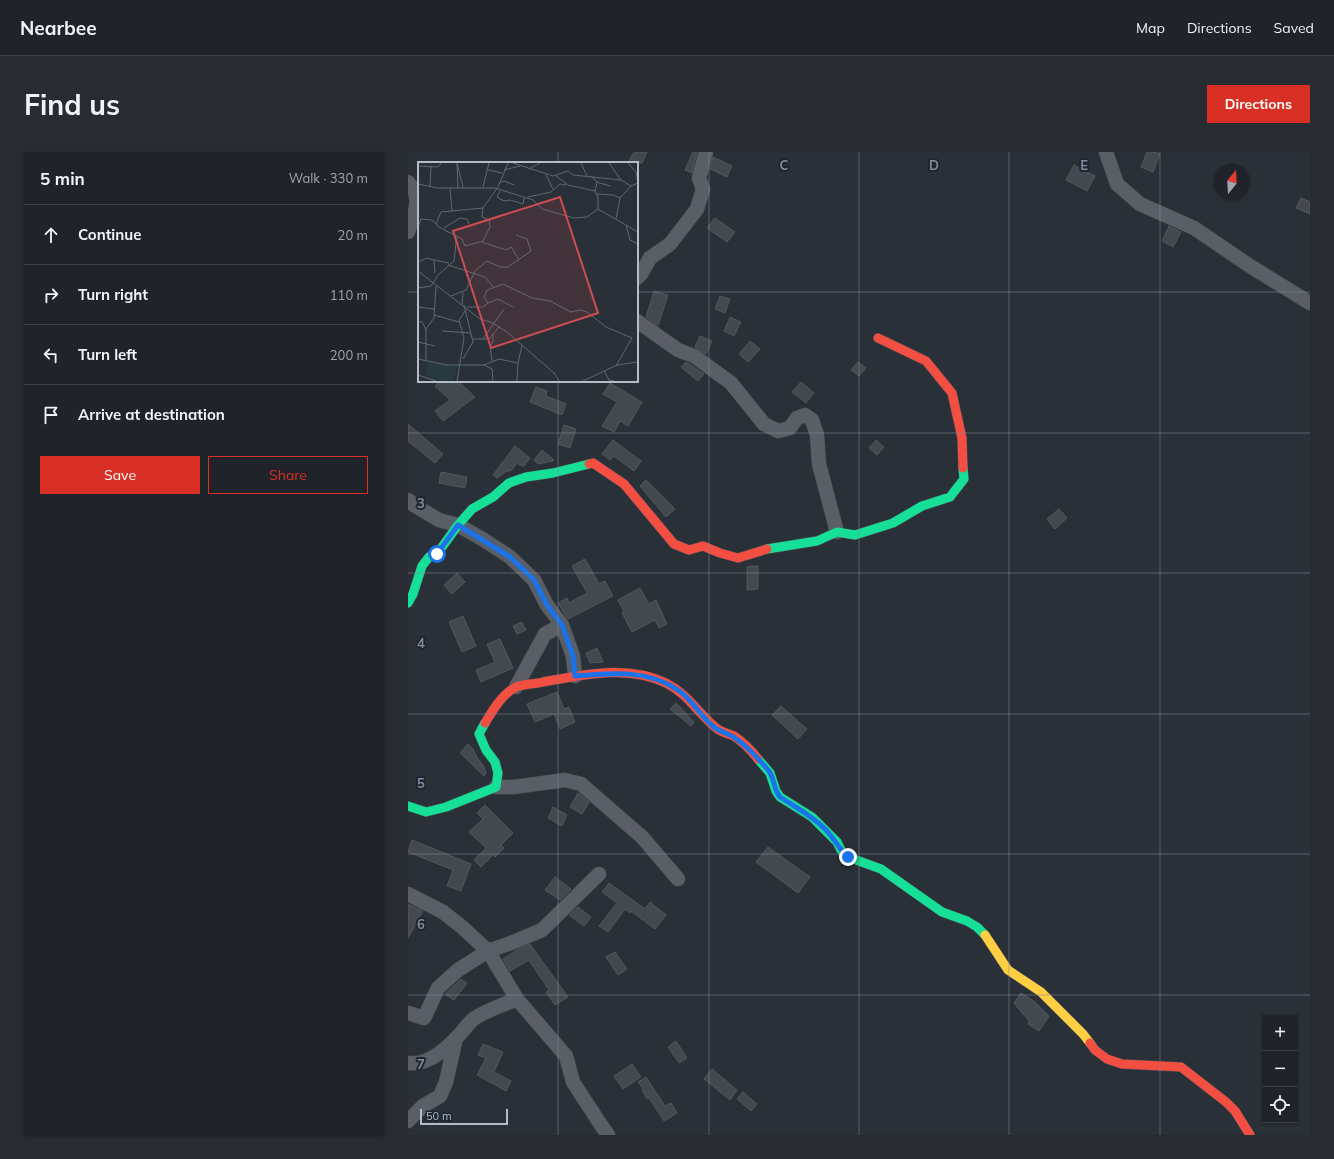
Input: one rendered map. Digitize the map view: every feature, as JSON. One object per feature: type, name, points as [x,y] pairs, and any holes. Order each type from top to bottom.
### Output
[{"type":"street","points":[[638,277],[650,258],[670,244],[697,209],[703,190],[699,178],[706,152]]},
{"type":"street","points":[[1106,152],[1118,184],[1140,204],[1194,228],[1250,266],[1310,303]]},
{"type":"street","points":[[408,182],[415,192],[418,200],[408,232]]},
{"type":"street","points":[[638,322],[678,350],[694,356],[731,383],[764,424],[778,431],[790,428],[797,418],[805,415],[812,420],[817,435],[819,464],[837,532]]},
{"type":"street","points":[[408,603],[413,594],[422,566],[429,557],[437,554],[458,525],[472,509],[494,497],[509,483],[526,477],[553,473],[593,463],[624,484],[674,544],[689,550],[703,546],[738,558],[769,549],[817,541],[837,532],[855,535],[893,523],[922,506],[950,497],[964,479],[962,438],[952,392],[926,361],[878,338]]},
{"type":"street","points":[[408,500],[439,520],[458,525],[510,557],[534,580],[547,605],[562,625],[573,656],[575,676]]},
{"type":"street","points":[[496,787],[498,773],[495,762],[486,750],[479,734],[500,701],[516,687],[545,634],[562,625]]},
{"type":"street","points":[[516,687],[575,676],[600,673],[630,673],[655,678],[678,690],[694,704],[712,726],[734,737],[744,745],[773,778],[776,793],[812,817],[837,842],[842,852],[848,857],[881,869],[942,912],[967,921],[984,933],[1008,970],[1041,992],[1083,1034],[1095,1050],[1107,1059],[1122,1064],[1182,1067],[1226,1102],[1239,1116],[1250,1135]]},
{"type":"street","points":[[408,806],[426,812],[446,807],[496,787],[514,787],[565,780],[581,784],[642,837],[678,879]]},
{"type":"street","points":[[408,1013],[424,1018],[438,988],[458,970],[488,951],[542,930],[599,874]]},
{"type":"street","points":[[408,894],[443,912],[488,951],[517,999],[566,1056],[573,1082],[608,1135]]},
{"type":"street","points":[[408,1062],[414,1064],[442,1052],[474,1018],[517,999]]},
{"type":"street","points":[[408,1121],[423,1106],[440,1096],[446,1082],[456,1038]]},
{"type":"building","points":[[634,152],[647,152],[642,163],[629,162]]},
{"type":"building","points":[[693,152],[697,152],[692,173],[685,170]]},
{"type":"building","points":[[1147,152],[1155,152],[1160,154],[1153,172],[1141,167]]},
{"type":"building","points":[[713,157],[732,166],[727,177],[710,169]]},
{"type":"building","points":[[1074,165],[1095,176],[1087,191],[1066,180]]},
{"type":"building","points":[[1301,198],[1310,202],[1310,214],[1296,208]]},
{"type":"building","points":[[715,218],[735,232],[727,242],[707,228]]},
{"type":"building","points":[[1169,226],[1181,232],[1173,247],[1162,241]]},
{"type":"building","points":[[654,291],[668,295],[658,326],[646,317]]},
{"type":"building","points":[[720,296],[730,299],[725,313],[715,309]]},
{"type":"building","points":[[730,317],[741,322],[734,336],[724,331]]},
{"type":"building","points":[[700,336],[712,341],[706,354],[695,347]]},
{"type":"building","points":[[750,341],[760,349],[748,362],[739,354]]},
{"type":"building","points":[[686,362],[704,374],[698,381],[681,367]]},
{"type":"building","points":[[858,362],[866,368],[859,376],[851,370]]},
{"type":"building","points":[[439,382],[459,382],[475,397],[443,421],[435,411],[450,400],[435,386]]},
{"type":"building","points":[[801,382],[814,393],[806,403],[792,392]]},
{"type":"building","points":[[610,383],[642,402],[628,426],[620,421],[614,432],[602,426],[617,402],[603,394]]},
{"type":"building","points":[[536,387],[547,391],[546,396],[566,404],[562,415],[530,402]]},
{"type":"building","points":[[408,424],[443,454],[435,463],[408,441]]},
{"type":"building","points":[[564,425],[576,429],[570,448],[558,444]]},
{"type":"building","points":[[613,440],[641,461],[634,471],[614,456],[610,460],[602,454]]},
{"type":"building","points":[[876,440],[884,447],[877,455],[869,448]]},
{"type":"building","points":[[515,446],[530,458],[524,466],[517,463],[512,470],[505,472],[497,478],[493,475]]},
{"type":"building","points":[[542,450],[554,460],[538,464],[534,460]]},
{"type":"building","points":[[441,472],[467,477],[465,488],[439,483]]},
{"type":"building","points":[[646,480],[675,509],[666,517],[640,486]]},
{"type":"building","points":[[1059,509],[1067,518],[1055,529],[1047,519]]},
{"type":"building","points":[[585,559],[599,584],[605,581],[613,596],[568,619],[558,603],[567,598],[569,603],[587,593],[572,566]]},
{"type":"building","points":[[758,566],[758,589],[747,590],[747,567]]},
{"type":"building","points":[[457,573],[465,582],[452,594],[444,585]]},
{"type":"building","points":[[640,588],[649,604],[656,600],[667,624],[659,628],[655,620],[632,632],[622,613],[624,612],[618,600]]},
{"type":"building","points":[[463,616],[476,646],[462,652],[449,622]]},
{"type":"building","points":[[522,622],[526,630],[517,634],[513,626]]},
{"type":"building","points":[[500,639],[513,668],[481,682],[476,670],[495,662],[487,644]]},
{"type":"building","points":[[597,648],[603,662],[590,663],[586,653]]},
{"type":"building","points":[[557,692],[564,709],[569,707],[575,722],[560,729],[554,714],[535,722],[527,704]]},
{"type":"building","points":[[676,703],[694,722],[691,726],[670,709]]},
{"type":"building","points":[[781,706],[807,729],[798,739],[772,715]]},
{"type":"building","points":[[468,744],[473,749],[484,767],[486,773],[484,776],[460,753]]},
{"type":"building","points":[[578,793],[589,802],[582,814],[570,807]]},
{"type":"building","points":[[485,805],[513,833],[501,845],[504,848],[495,857],[493,855],[481,867],[474,860],[486,848],[469,832],[483,819],[477,813]]},
{"type":"building","points":[[553,807],[567,815],[562,826],[548,818]]},
{"type":"building","points":[[412,840],[471,864],[461,891],[447,886],[453,870],[408,852]]},
{"type":"building","points":[[768,847],[810,877],[798,893],[756,862]]},
{"type":"building","points":[[555,877],[571,889],[560,900],[545,890]]},
{"type":"building","points":[[609,883],[645,909],[650,902],[666,915],[655,929],[631,911],[630,913],[625,909],[608,932],[599,926],[617,903],[602,892]]},
{"type":"building","points":[[408,904],[423,911],[408,938]]},
{"type":"building","points":[[578,907],[591,917],[584,926],[569,915]]},
{"type":"building","points":[[530,944],[568,997],[555,1005],[546,992],[549,990],[529,960],[510,971],[503,959],[518,949]]},
{"type":"building","points":[[615,952],[627,969],[618,975],[606,957]]},
{"type":"building","points":[[461,979],[467,983],[454,1000],[445,994]]},
{"type":"building","points":[[1021,993],[1034,1001],[1049,1016],[1039,1031],[1028,1024],[1029,1021],[1014,1003]]},
{"type":"building","points":[[676,1041],[687,1058],[679,1063],[668,1047]]},
{"type":"building","points":[[483,1044],[503,1052],[494,1072],[511,1081],[506,1091],[477,1075],[486,1058],[478,1055]]},
{"type":"building","points":[[632,1064],[641,1077],[623,1089],[614,1076]]},
{"type":"building","points":[[712,1069],[737,1090],[730,1100],[704,1079]]},
{"type":"building","points":[[646,1077],[665,1106],[671,1103],[677,1113],[664,1121],[649,1098],[647,1099],[638,1082]]},
{"type":"building","points":[[743,1092],[757,1104],[751,1111],[737,1099]]},
{"type":"traffic: fast","points":[[408,603],[413,594],[422,566],[429,557],[437,554],[458,525],[472,509],[493,497],[509,483],[526,477],[553,473],[589,464]]},
{"type":"traffic: fast","points":[[767,549],[817,541],[837,532],[855,535],[893,523],[922,506],[950,497],[964,479],[963,468]]},
{"type":"traffic: fast","points":[[408,806],[426,812],[446,807],[496,787],[498,773],[495,762],[486,750],[479,734],[485,723]]},
{"type":"traffic: fast","points":[[758,759],[770,773],[776,791],[780,797],[812,817],[837,842],[842,852],[848,857],[881,869],[942,912],[967,921],[977,927],[985,935]]},
{"type":"traffic: slow","points":[[985,935],[1008,970],[1041,992],[1090,1043]]},
{"type":"traffic: jam","points":[[878,338],[926,361],[952,393],[962,438],[963,468]]},
{"type":"traffic: jam","points":[[589,464],[593,463],[624,484],[674,544],[689,550],[703,546],[738,558],[767,549]]},
{"type":"traffic: jam","points":[[485,723],[502,698],[511,690],[519,686],[589,674],[620,672],[636,674],[651,677],[674,687],[717,729],[737,738],[747,746],[758,759]]},
{"type":"traffic: jam","points":[[1090,1043],[1095,1050],[1107,1059],[1122,1064],[1181,1067],[1226,1102],[1235,1111],[1250,1135]]},
{"type":"route","points":[[437,554],[458,525],[510,557],[534,580],[547,605],[562,625],[573,656],[575,676],[600,673],[630,673],[655,678],[678,690],[694,704],[707,721],[718,730],[734,737],[744,745],[773,778],[776,793],[812,817],[837,842],[842,852],[848,857]]}]
